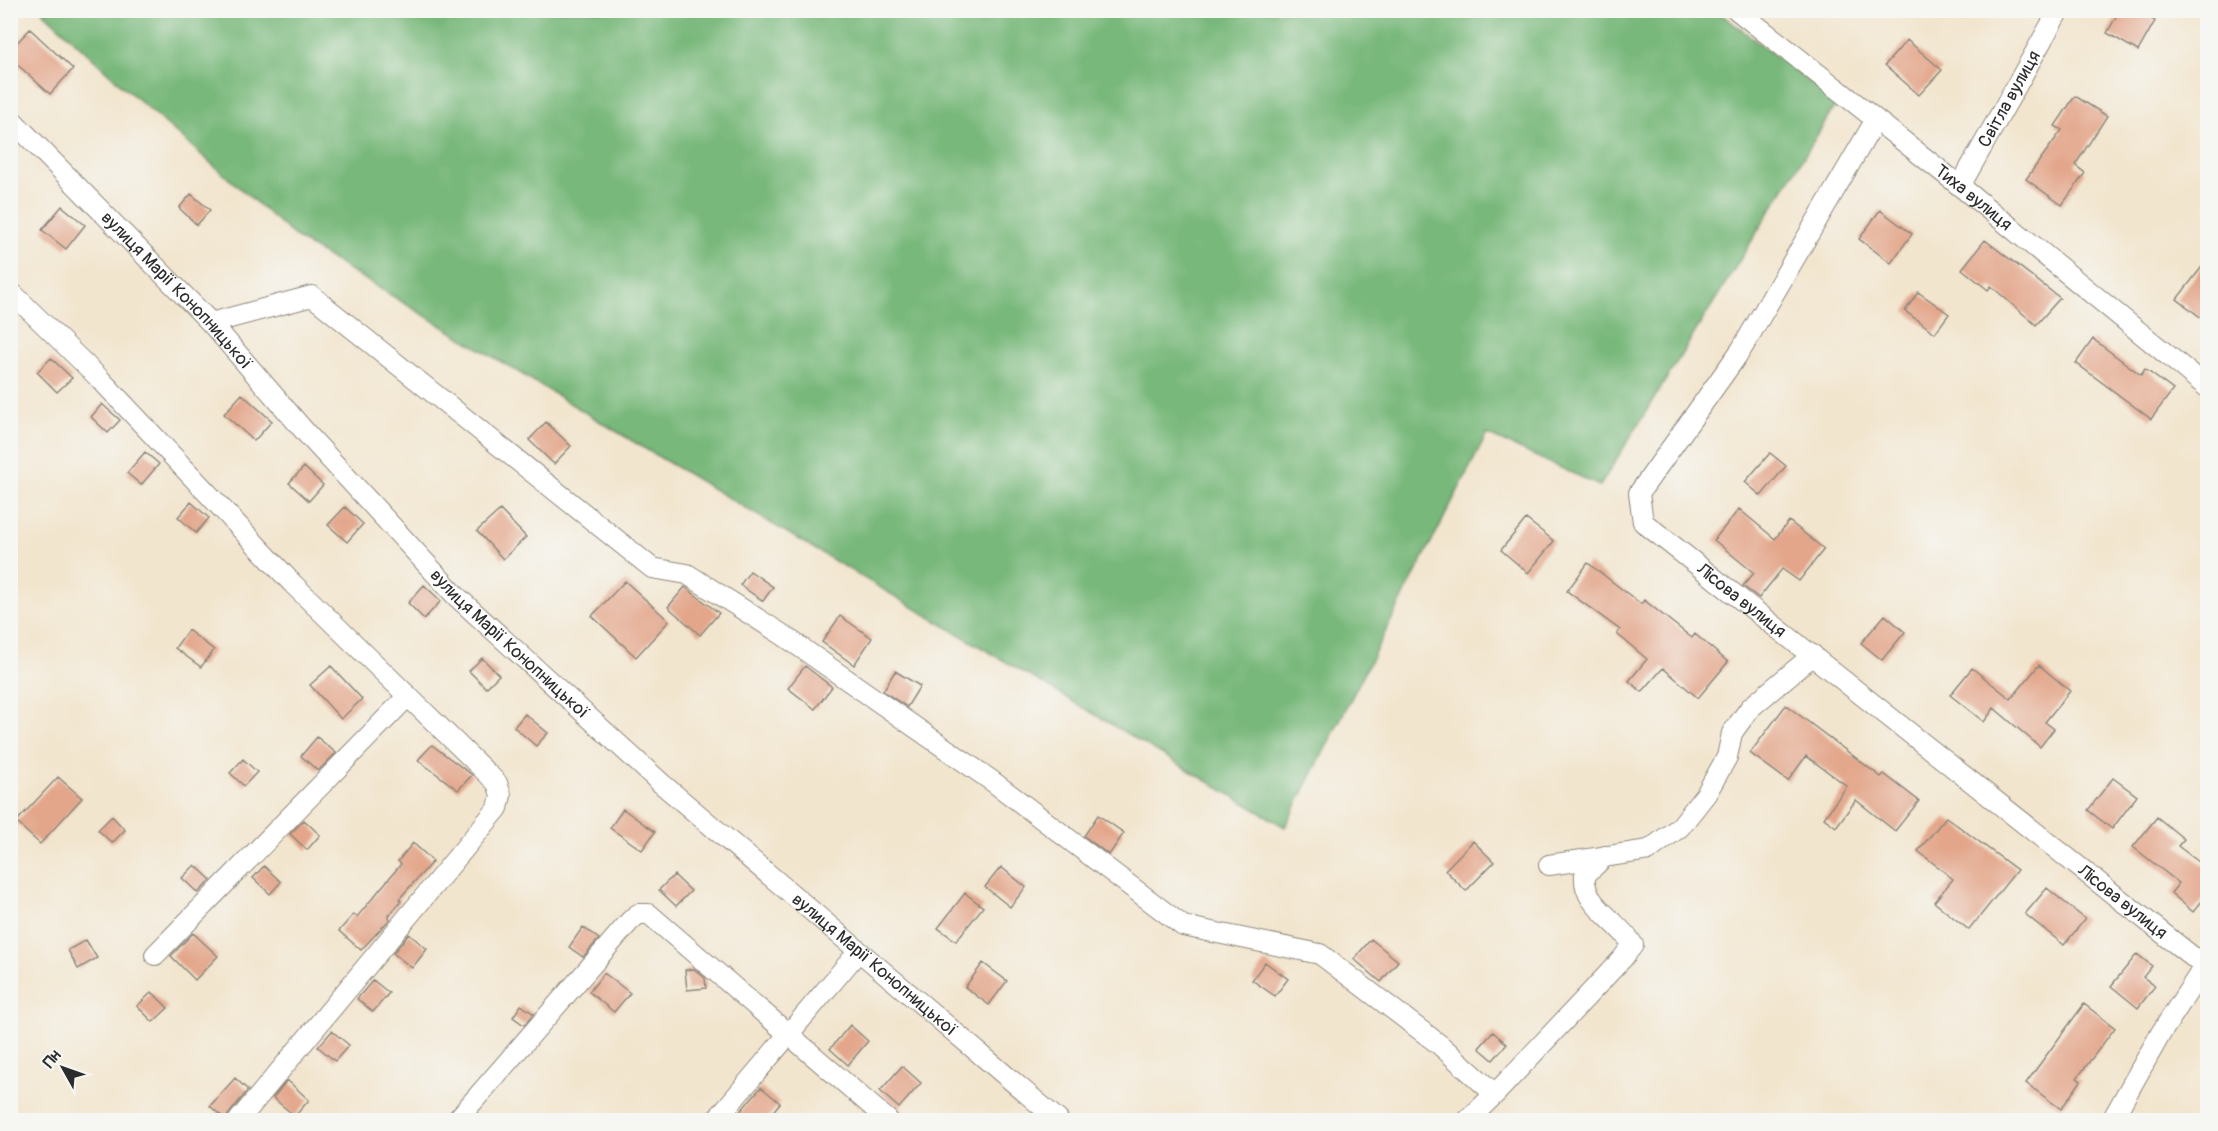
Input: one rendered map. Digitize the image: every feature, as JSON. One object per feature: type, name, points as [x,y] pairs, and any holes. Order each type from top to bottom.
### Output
[{"type":"street","name":"Тиха вулиця","points":[[1737,10],[2204,378]]},
{"type":"street","name":"Світла вулиця","points":[[1960,186],[2059,10]]},
{"type":"street","name":"вулиця Марії Конопницької","points":[[10,118],[211,323],[307,434],[456,596],[662,784],[1058,1120]]},
{"type":"street","name":"Лісова вулиця","points":[[1875,121],[1741,350],[1639,493],[1643,522],[2205,969]]},
{"type":"street","points":[[10,291],[101,380],[293,584],[497,783],[501,795],[500,802],[239,1120]]},
{"type":"street","points":[[211,323],[312,296],[652,568],[687,573],[783,635],[992,781],[1183,926],[1320,954],[1440,1045],[1488,1088],[1497,1092]]},
{"type":"street","points":[[1549,865],[1649,850],[1680,827],[1706,794],[1727,757],[1732,733],[1750,708],[1813,655]]},
{"type":"street","points":[[155,955],[408,696]]},
{"type":"street","points":[[1468,1120],[1497,1092],[1633,945],[1624,930],[1590,900],[1584,888],[1586,875],[1605,856]]},
{"type":"street","points":[[457,1120],[638,914],[650,914],[888,1120]]},
{"type":"street","points":[[716,1120],[858,952]]},
{"type":"street","points":[[2112,1120],[2160,1033],[2205,969]]},
{"type":"green space","points":[[42,11],[1717,11],[1837,103],[1600,486],[1487,434],[1285,827],[649,451],[298,239],[118,82]]},
{"type":"building","points":[[2120,10],[2136,10],[2155,21],[2138,51],[2107,33]]},
{"type":"building","points":[[30,29],[73,69],[50,94],[10,58],[10,50]]},
{"type":"building","points":[[1907,40],[1942,70],[1919,95],[1885,65]]},
{"type":"building","points":[[2075,96],[2107,116],[2075,165],[2085,173],[2062,205],[2026,179],[2062,130],[2055,126]]},
{"type":"building","points":[[191,194],[210,210],[197,225],[179,208]]},
{"type":"building","points":[[62,206],[85,225],[66,249],[42,230]]},
{"type":"building","points":[[1880,210],[1912,234],[1891,263],[1859,239]]},
{"type":"building","points":[[1985,240],[2060,298],[2036,325],[1991,286],[1988,290],[1962,269]]},
{"type":"building","points":[[2208,259],[2208,323],[2177,299]]},
{"type":"building","points":[[1918,292],[1949,314],[1935,333],[1905,311]]},
{"type":"building","points":[[2093,339],[2141,375],[2145,369],[2173,390],[2151,419],[2076,363]]},
{"type":"building","points":[[51,358],[72,378],[57,392],[37,372]]},
{"type":"building","points":[[242,394],[272,421],[254,441],[224,414]]},
{"type":"building","points":[[102,404],[120,420],[108,433],[91,417]]},
{"type":"building","points":[[546,422],[571,446],[554,464],[529,440]]},
{"type":"building","points":[[145,452],[159,464],[141,485],[127,473]]},
{"type":"building","points":[[1770,453],[1786,466],[1761,496],[1745,482]]},
{"type":"building","points":[[304,467],[323,485],[309,501],[289,483]]},
{"type":"building","points":[[191,502],[209,518],[196,533],[178,517]]},
{"type":"building","points":[[345,507],[363,524],[347,542],[328,525]]},
{"type":"building","points":[[1739,509],[1775,539],[1789,521],[1824,549],[1799,581],[1782,569],[1759,598],[1743,586],[1754,573],[1714,540]]},
{"type":"building","points":[[500,510],[526,537],[503,559],[477,531]]},
{"type":"building","points":[[1526,519],[1554,541],[1528,573],[1501,550]]},
{"type":"building","points":[[1588,563],[1641,604],[1644,600],[1692,638],[1695,634],[1728,662],[1698,698],[1663,668],[1642,692],[1629,681],[1647,659],[1617,634],[1620,630],[1567,591]]},
{"type":"building","points":[[750,571],[773,587],[763,601],[740,585]]},
{"type":"building","points":[[625,581],[669,621],[636,657],[592,616]]},
{"type":"building","points":[[424,585],[441,601],[424,619],[408,603]]},
{"type":"building","points":[[685,587],[719,613],[700,635],[668,607]]},
{"type":"building","points":[[1885,615],[1905,632],[1882,660],[1861,643]]},
{"type":"building","points":[[840,616],[872,638],[854,665],[822,642]]},
{"type":"building","points":[[188,630],[214,650],[201,667],[175,648]]},
{"type":"building","points":[[482,658],[499,675],[486,688],[469,671]]},
{"type":"building","points":[[2039,665],[2070,691],[2045,722],[2054,729],[2040,747],[1994,708],[1984,722],[1950,695],[1972,668],[2011,699]]},
{"type":"building","points":[[331,666],[362,699],[341,719],[310,685]]},
{"type":"building","points":[[805,666],[832,687],[815,709],[788,688]]},
{"type":"building","points":[[895,671],[920,686],[907,707],[883,691]]},
{"type":"building","points":[[1786,705],[1881,777],[1884,774],[1919,801],[1895,831],[1856,800],[1836,827],[1824,818],[1847,786],[1806,756],[1788,781],[1750,753]]},
{"type":"building","points":[[525,714],[548,733],[536,746],[514,727]]},
{"type":"building","points":[[317,737],[336,753],[318,771],[301,756]]},
{"type":"building","points":[[432,745],[472,775],[458,790],[418,760]]},
{"type":"building","points":[[243,759],[257,772],[244,786],[230,773]]},
{"type":"building","points":[[58,777],[82,798],[40,844],[16,822]]},
{"type":"building","points":[[2113,778],[2137,796],[2112,829],[2088,810]]},
{"type":"building","points":[[623,809],[655,832],[642,850],[610,828]]},
{"type":"building","points":[[1098,815],[1124,833],[1109,855],[1084,836]]},
{"type":"building","points":[[112,816],[125,830],[112,843],[98,830]]},
{"type":"building","points":[[1946,817],[2017,870],[1969,930],[1934,902],[1953,879],[1918,851]]},
{"type":"building","points":[[2157,817],[2184,839],[2178,846],[2208,869],[2208,894],[2193,912],[2171,893],[2179,883],[2133,847]]},
{"type":"building","points":[[304,820],[320,835],[307,850],[290,834]]},
{"type":"building","points":[[1473,841],[1494,862],[1466,891],[1445,870]]},
{"type":"building","points":[[413,843],[433,861],[399,899],[401,901],[388,917],[390,919],[361,950],[339,931],[354,914],[357,917],[401,864],[398,861]]},
{"type":"building","points":[[195,865],[211,880],[198,893],[182,878]]},
{"type":"building","points":[[264,866],[281,882],[270,894],[253,878]]},
{"type":"building","points":[[1001,867],[1026,887],[1010,907],[985,887]]},
{"type":"building","points":[[674,875],[691,891],[676,906],[659,890]]},
{"type":"building","points":[[2047,888],[2085,919],[2064,945],[2025,914]]},
{"type":"building","points":[[965,893],[983,907],[956,941],[938,928]]},
{"type":"building","points":[[583,927],[599,939],[583,957],[569,947]]},
{"type":"building","points":[[193,933],[218,956],[195,980],[171,956]]},
{"type":"building","points":[[409,934],[427,949],[412,968],[393,953]]},
{"type":"building","points":[[1371,939],[1398,961],[1381,982],[1354,959]]},
{"type":"building","points":[[86,940],[97,958],[78,969],[68,950]]},
{"type":"building","points":[[2137,954],[2152,966],[2143,977],[2155,986],[2138,1008],[2111,986]]},
{"type":"building","points":[[1265,962],[1288,979],[1275,996],[1252,980]]},
{"type":"building","points":[[983,963],[1007,981],[989,1005],[965,987]]},
{"type":"building","points":[[694,969],[705,978],[706,988],[687,990],[685,970]]},
{"type":"building","points":[[604,973],[630,993],[614,1012],[589,992]]},
{"type":"building","points":[[373,980],[389,993],[373,1012],[357,999]]},
{"type":"building","points":[[152,992],[168,1008],[153,1022],[137,1006]]},
{"type":"building","points":[[2084,1004],[2115,1028],[2077,1078],[2081,1081],[2061,1109],[2026,1083]]},
{"type":"building","points":[[521,1005],[534,1014],[524,1025],[513,1017]]},
{"type":"building","points":[[850,1025],[868,1041],[848,1065],[830,1049]]},
{"type":"building","points":[[332,1031],[349,1045],[335,1061],[318,1047]]},
{"type":"building","points":[[1493,1032],[1507,1044],[1493,1060],[1479,1048]]},
{"type":"building","points":[[902,1066],[921,1083],[899,1108],[880,1091]]},
{"type":"building","points":[[235,1078],[248,1090],[225,1119],[210,1106]]},
{"type":"building","points":[[287,1080],[309,1100],[295,1116],[273,1098]]},
{"type":"building","points":[[761,1087],[780,1103],[766,1120],[733,1120]]}]
